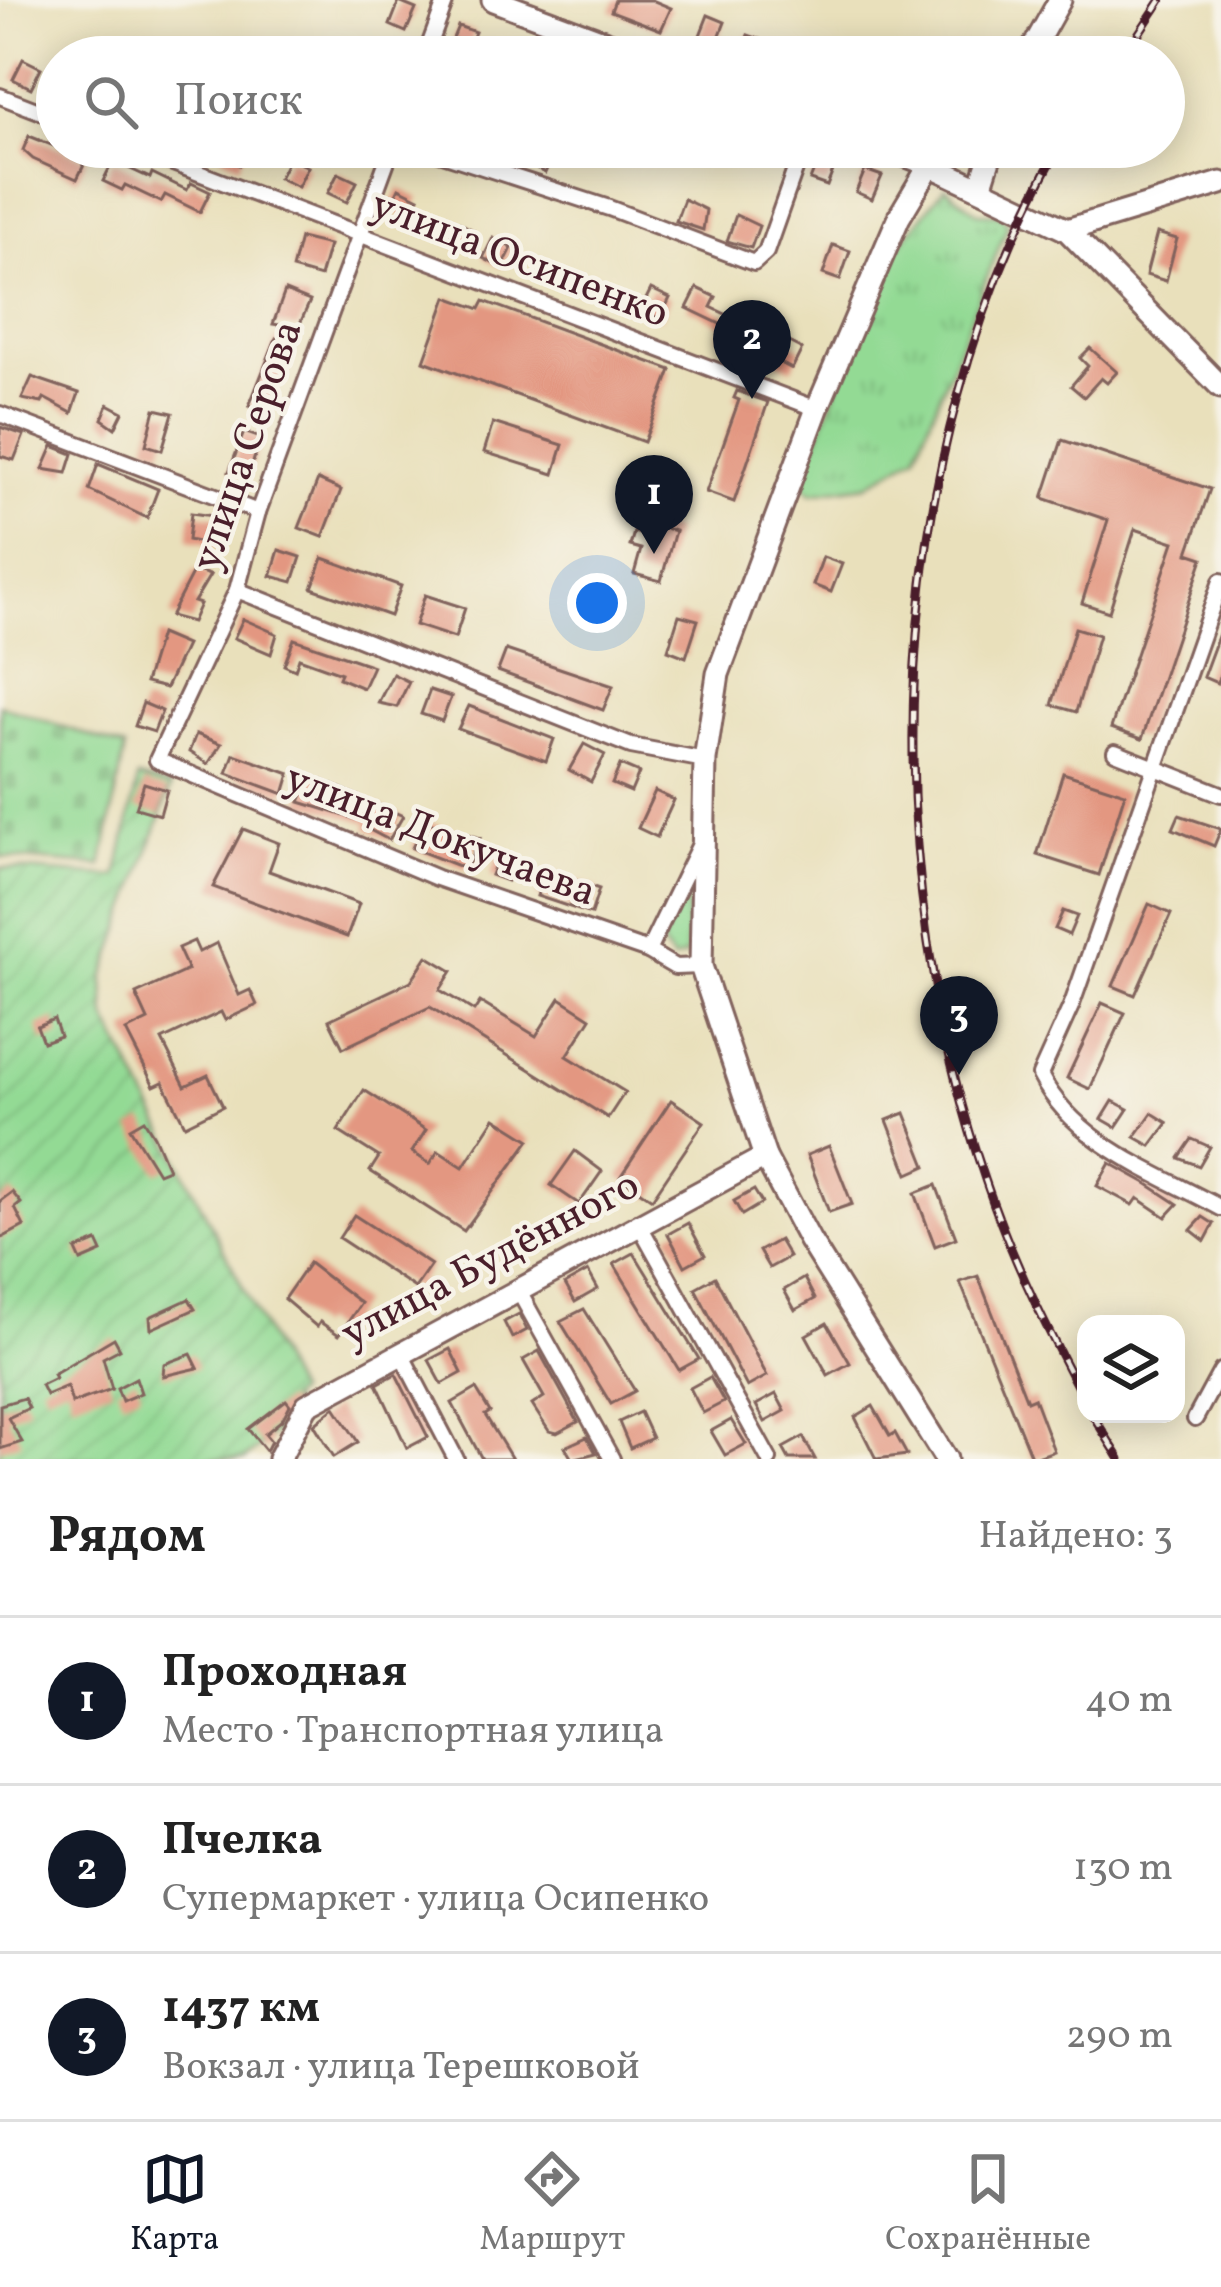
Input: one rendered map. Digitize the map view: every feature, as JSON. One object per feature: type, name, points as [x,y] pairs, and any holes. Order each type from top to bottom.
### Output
[{"type":"main road","points":[[493,0],[590,36]]},
{"type":"main road","points":[[1040,36],[1060,0]]},
{"type":"main road","points":[[929,168],[899,217],[817,409],[718,674],[705,760],[701,966],[765,1157],[810,1241],[946,1459]]},
{"type":"main road","points":[[955,168],[1067,230],[1221,387]]},
{"type":"main road","points":[[981,185],[986,168]]},
{"type":"main road","points":[[1067,230],[1221,183]]},
{"type":"main road","name":"улица Будённого","points":[[278,1459],[307,1405],[765,1157]]},
{"type":"street","points":[[433,36],[446,0]]},
{"type":"street","points":[[0,96],[36,110]]},
{"type":"street","name":"улица Осипенко","points":[[185,168],[817,409]]},
{"type":"street","name":"улица Серова","points":[[157,760],[237,590],[258,512],[384,168]]},
{"type":"street","points":[[481,168],[754,263],[766,252],[796,168]]},
{"type":"street","points":[[0,414],[258,512]]},
{"type":"street","points":[[1221,581],[1072,1004],[1040,1075],[1053,1102],[1081,1131],[1221,1208]]},
{"type":"street","points":[[237,590],[631,746],[705,760]]},
{"type":"street","points":[[1115,752],[1221,794]]},
{"type":"street","name":"улица Докучаева","points":[[157,760],[437,878],[648,951],[675,967],[701,966]]},
{"type":"street","points":[[648,951],[702,839]]},
{"type":"street","points":[[640,1226],[769,1459]]},
{"type":"street","points":[[518,1290],[612,1459]]},
{"type":"street","points":[[400,1352],[456,1459]]},
{"type":"street","points":[[1195,1419],[1221,1371]]},
{"type":"green space","points":[[945,187],[978,213],[1000,214],[1008,225],[916,455],[867,485],[812,493],[800,483],[887,261]]},
{"type":"green space","points":[[0,705],[125,748],[102,866],[0,857]]},
{"type":"green space","points":[[138,778],[171,787],[104,978],[106,1017],[296,1393],[289,1399],[297,1414],[245,1459],[0,1459],[0,868],[117,877]]},
{"type":"green space","points":[[688,883],[686,955],[673,960],[661,944]]},
{"type":"building","points":[[615,0],[652,0],[671,8],[661,30],[611,11]]},
{"type":"building","points":[[399,2],[416,9],[406,32],[390,25]]},
{"type":"building","points":[[708,15],[725,22],[720,36],[700,36]]},
{"type":"building","points":[[458,26],[475,32],[473,36],[454,36]]},
{"type":"building","points":[[23,59],[36,66],[31,88],[13,79]]},
{"type":"building","points":[[29,136],[36,139],[36,160],[23,150]]},
{"type":"building","points":[[53,168],[82,168],[77,179]]},
{"type":"building","points":[[110,168],[128,168],[150,178],[152,173],[187,190],[191,183],[210,192],[200,212],[165,195],[161,202],[125,185],[122,190],[103,181]]},
{"type":"building","points":[[284,168],[308,168],[298,187],[279,178]]},
{"type":"building","points":[[815,168],[834,168],[827,186],[810,180]]},
{"type":"building","points":[[865,170],[882,176],[872,199],[856,192]]},
{"type":"building","points":[[338,173],[357,182],[347,202],[328,193]]},
{"type":"building","points":[[399,188],[419,198],[408,218],[389,209]]},
{"type":"building","points":[[684,199],[706,210],[703,230],[676,221]]},
{"type":"building","points":[[736,215],[759,226],[751,248],[727,241]]},
{"type":"building","points":[[455,220],[473,230],[463,250],[444,240]]},
{"type":"building","points":[[1157,233],[1177,239],[1166,281],[1146,275]]},
{"type":"building","points":[[300,238],[329,245],[320,277],[292,269]]},
{"type":"building","points":[[493,238],[512,248],[502,268],[483,258]]},
{"type":"building","points":[[833,245],[850,251],[840,280],[823,274]]},
{"type":"building","points":[[697,288],[716,297],[711,307],[748,325],[738,346],[718,336],[724,326],[687,308]]},
{"type":"building","points":[[651,289],[670,298],[660,319],[641,309]]},
{"type":"building","points":[[285,291],[310,301],[298,328],[273,324]]},
{"type":"building","points":[[447,297],[480,309],[484,301],[671,370],[644,442],[424,361]]},
{"type":"building","points":[[276,338],[294,346],[265,417],[249,406]]},
{"type":"building","points":[[783,339],[802,349],[792,369],[773,359]]},
{"type":"building","points":[[1090,348],[1117,372],[1107,383],[1101,378],[1084,397],[1071,386],[1088,366],[1080,358]]},
{"type":"building","points":[[32,377],[79,393],[72,413],[44,398],[42,403],[22,399]]},
{"type":"building","points":[[737,391],[768,402],[734,502],[706,492],[739,400],[734,398]]},
{"type":"building","points":[[108,404],[123,412],[115,428],[102,419]]},
{"type":"building","points":[[155,409],[173,413],[162,450],[146,445]]},
{"type":"building","points":[[493,423],[563,445],[554,474],[484,452]]},
{"type":"building","points":[[0,427],[24,435],[14,460],[0,456]]},
{"type":"building","points":[[244,432],[261,438],[248,477],[229,472]]},
{"type":"building","points":[[1062,440],[1210,489],[1188,553],[1203,558],[1142,739],[1111,728],[1174,542],[1135,529],[1109,612],[1082,603],[1108,520],[1043,498]]},
{"type":"building","points":[[53,446],[73,454],[67,473],[43,469]]},
{"type":"building","points":[[98,464],[158,489],[147,518],[89,490]]},
{"type":"building","points":[[318,480],[341,490],[323,537],[299,528]]},
{"type":"building","points":[[191,513],[234,519],[220,547],[188,540]]},
{"type":"building","points":[[649,523],[675,531],[661,581],[634,574],[641,549],[630,546],[634,532],[646,536]]},
{"type":"building","points":[[279,550],[301,557],[293,582],[271,576]]},
{"type":"building","points":[[823,557],[842,564],[831,592],[813,585]]},
{"type":"building","points":[[323,558],[401,586],[390,616],[312,588]]},
{"type":"building","points":[[194,570],[210,575],[194,602],[200,604],[192,622],[170,616]]},
{"type":"building","points":[[425,595],[465,608],[455,638],[415,625]]},
{"type":"building","points":[[679,615],[698,620],[686,657],[668,650]]},
{"type":"building","points":[[243,619],[277,634],[271,654],[234,638]]},
{"type":"building","points":[[1075,628],[1099,635],[1076,712],[1052,705]]},
{"type":"building","points":[[1220,631],[1221,672],[1217,683],[1203,677]]},
{"type":"building","points":[[160,634],[186,645],[166,688],[145,683]]},
{"type":"building","points":[[294,639],[373,666],[363,688],[339,678],[341,673],[299,658],[295,670],[284,665]]},
{"type":"building","points":[[506,650],[613,686],[603,710],[498,671]]},
{"type":"building","points":[[393,674],[409,682],[397,707],[378,703]]},
{"type":"building","points":[[430,690],[451,697],[442,721],[421,714]]},
{"type":"building","points":[[143,703],[162,711],[154,732],[135,726]]},
{"type":"building","points":[[469,706],[554,739],[546,761],[458,729]]},
{"type":"building","points":[[196,734],[221,744],[208,764],[189,752]]},
{"type":"building","points":[[584,744],[605,755],[591,782],[569,770]]},
{"type":"building","points":[[234,754],[290,774],[284,794],[227,773]]},
{"type":"building","points":[[620,765],[639,773],[631,792],[612,784]]},
{"type":"building","points":[[1063,773],[1125,793],[1099,875],[1037,855]]},
{"type":"building","points":[[311,775],[403,816],[389,840],[366,828],[368,823],[300,802]]},
{"type":"building","points":[[144,783],[167,790],[160,815],[136,808]]},
{"type":"building","points":[[655,791],[674,800],[657,837],[638,828]]},
{"type":"building","points":[[1179,815],[1221,829],[1214,846],[1173,829]]},
{"type":"building","points":[[425,821],[480,838],[466,869],[412,848]]},
{"type":"building","points":[[243,829],[279,843],[269,871],[359,904],[347,937],[213,887]]},
{"type":"building","points":[[499,854],[515,860],[507,881],[491,875]]},
{"type":"building","points":[[545,870],[599,889],[591,914],[537,896]]},
{"type":"building","points":[[1149,904],[1171,914],[1135,995],[1113,986]]},
{"type":"building","points":[[1063,911],[1077,916],[1069,935],[1055,929]]},
{"type":"building","points":[[194,941],[199,952],[217,943],[239,995],[250,990],[257,1005],[225,1020],[221,1012],[162,1040],[185,1086],[208,1075],[223,1106],[185,1125],[163,1082],[154,1086],[126,1031],[148,1020],[136,994],[188,970],[178,948]]},
{"type":"building","points":[[427,956],[452,971],[440,990],[474,1011],[480,1002],[536,1036],[560,998],[591,1018],[567,1056],[625,1092],[608,1118],[430,1007],[343,1048],[329,1020],[411,981]]},
{"type":"building","points":[[1102,1003],[1125,1013],[1090,1089],[1067,1078]]},
{"type":"building","points":[[54,1019],[60,1036],[43,1042],[37,1026]]},
{"type":"building","points":[[364,1090],[426,1130],[412,1152],[430,1164],[438,1151],[463,1167],[495,1118],[530,1140],[464,1231],[370,1171],[379,1157],[338,1131]]},
{"type":"building","points":[[671,1100],[704,1122],[652,1199],[620,1177]]},
{"type":"building","points":[[1113,1101],[1128,1109],[1116,1127],[1102,1119]]},
{"type":"building","points":[[905,1113],[926,1166],[908,1174],[887,1120]]},
{"type":"building","points":[[1152,1113],[1168,1123],[1151,1146],[1135,1137]]},
{"type":"building","points":[[144,1120],[168,1169],[158,1173],[130,1128]]},
{"type":"building","points":[[1192,1139],[1210,1147],[1199,1166],[1179,1158]]},
{"type":"building","points":[[829,1146],[852,1204],[829,1212],[807,1155]]},
{"type":"building","points":[[575,1151],[602,1171],[579,1204],[551,1185]]},
{"type":"building","points":[[1110,1163],[1178,1204],[1166,1217],[1138,1198],[1133,1205],[1097,1186]]},
{"type":"building","points":[[936,1185],[956,1238],[935,1246],[915,1193]]},
{"type":"building","points":[[754,1190],[762,1203],[742,1215],[734,1201]]},
{"type":"building","points":[[12,1192],[21,1203],[15,1208],[24,1226],[0,1239],[0,1201]]},
{"type":"building","points":[[354,1215],[431,1265],[415,1288],[339,1238]]},
{"type":"building","points":[[1203,1217],[1214,1224],[1205,1241],[1191,1230]]},
{"type":"building","points":[[688,1223],[705,1255],[685,1266],[668,1234]]},
{"type":"building","points":[[779,1240],[789,1257],[769,1268],[759,1251]]},
{"type":"building","points":[[97,1241],[102,1252],[81,1261],[76,1250]]},
{"type":"building","points":[[634,1253],[699,1359],[679,1370],[614,1264]]},
{"type":"building","points":[[309,1263],[361,1303],[339,1335],[320,1322],[317,1327],[284,1299]]},
{"type":"building","points":[[588,1271],[598,1289],[575,1302],[565,1284]]},
{"type":"building","points":[[978,1276],[1027,1401],[1034,1398],[1054,1451],[1032,1459],[960,1282]]},
{"type":"building","points":[[715,1277],[767,1376],[747,1387],[695,1288]]},
{"type":"building","points":[[804,1278],[815,1299],[795,1310],[784,1290]]},
{"type":"building","points":[[189,1299],[195,1309],[151,1329],[150,1317]]},
{"type":"building","points":[[584,1309],[635,1391],[611,1404],[560,1321]]},
{"type":"building","points":[[519,1314],[527,1330],[512,1338],[504,1322]]},
{"type":"building","points":[[827,1323],[850,1363],[828,1375],[806,1335]]},
{"type":"building","points":[[114,1338],[120,1349],[103,1358],[112,1389],[72,1403],[67,1386],[46,1395],[41,1385],[55,1378],[53,1374]]},
{"type":"building","points":[[450,1349],[462,1373],[442,1384],[429,1360]]},
{"type":"building","points":[[539,1351],[578,1422],[557,1433],[549,1431],[532,1405],[544,1397],[523,1360]]},
{"type":"building","points":[[191,1354],[198,1368],[163,1376],[164,1364]]},
{"type":"building","points":[[396,1374],[428,1437],[407,1448],[377,1384]]},
{"type":"building","points":[[710,1377],[724,1402],[703,1413],[690,1388]]},
{"type":"building","points":[[136,1378],[141,1393],[122,1401],[117,1388]]},
{"type":"building","points":[[476,1389],[490,1412],[485,1415],[512,1459],[482,1459],[452,1403]]},
{"type":"building","points":[[776,1394],[785,1411],[765,1422],[756,1405]]},
{"type":"building","points":[[24,1398],[29,1408],[8,1418],[22,1442],[0,1449],[0,1405]]},
{"type":"building","points":[[286,1400],[290,1405],[282,1420],[265,1434],[271,1441],[266,1451],[248,1429]]},
{"type":"building","points":[[873,1406],[907,1455],[876,1459],[855,1417]]},
{"type":"building","points":[[335,1407],[358,1442],[334,1457],[314,1424]]},
{"type":"building","points":[[640,1412],[652,1438],[630,1448],[619,1422]]},
{"type":"building","points":[[731,1420],[746,1444],[725,1455],[711,1431]]},
{"type":"building","points":[[587,1437],[596,1453],[572,1459],[565,1447]]},
{"type":"building","points":[[803,1437],[815,1459],[789,1459],[783,1448]]},
{"type":"railway","points":[[1137,36],[1161,0]]},
{"type":"railway","points":[[1049,168],[1001,269],[957,398],[929,532],[915,668],[915,806],[928,942],[955,1076],[1004,1231],[1077,1385]]},
{"type":"railway","points":[[1098,1423],[1120,1459]]},
{"type":"place","name":"Пчелка","points":[[752,399]]},
{"type":"place","name":"Проходная","points":[[654,554]]},
{"type":"place","name":"1437 км","points":[[959,1075]]}]
